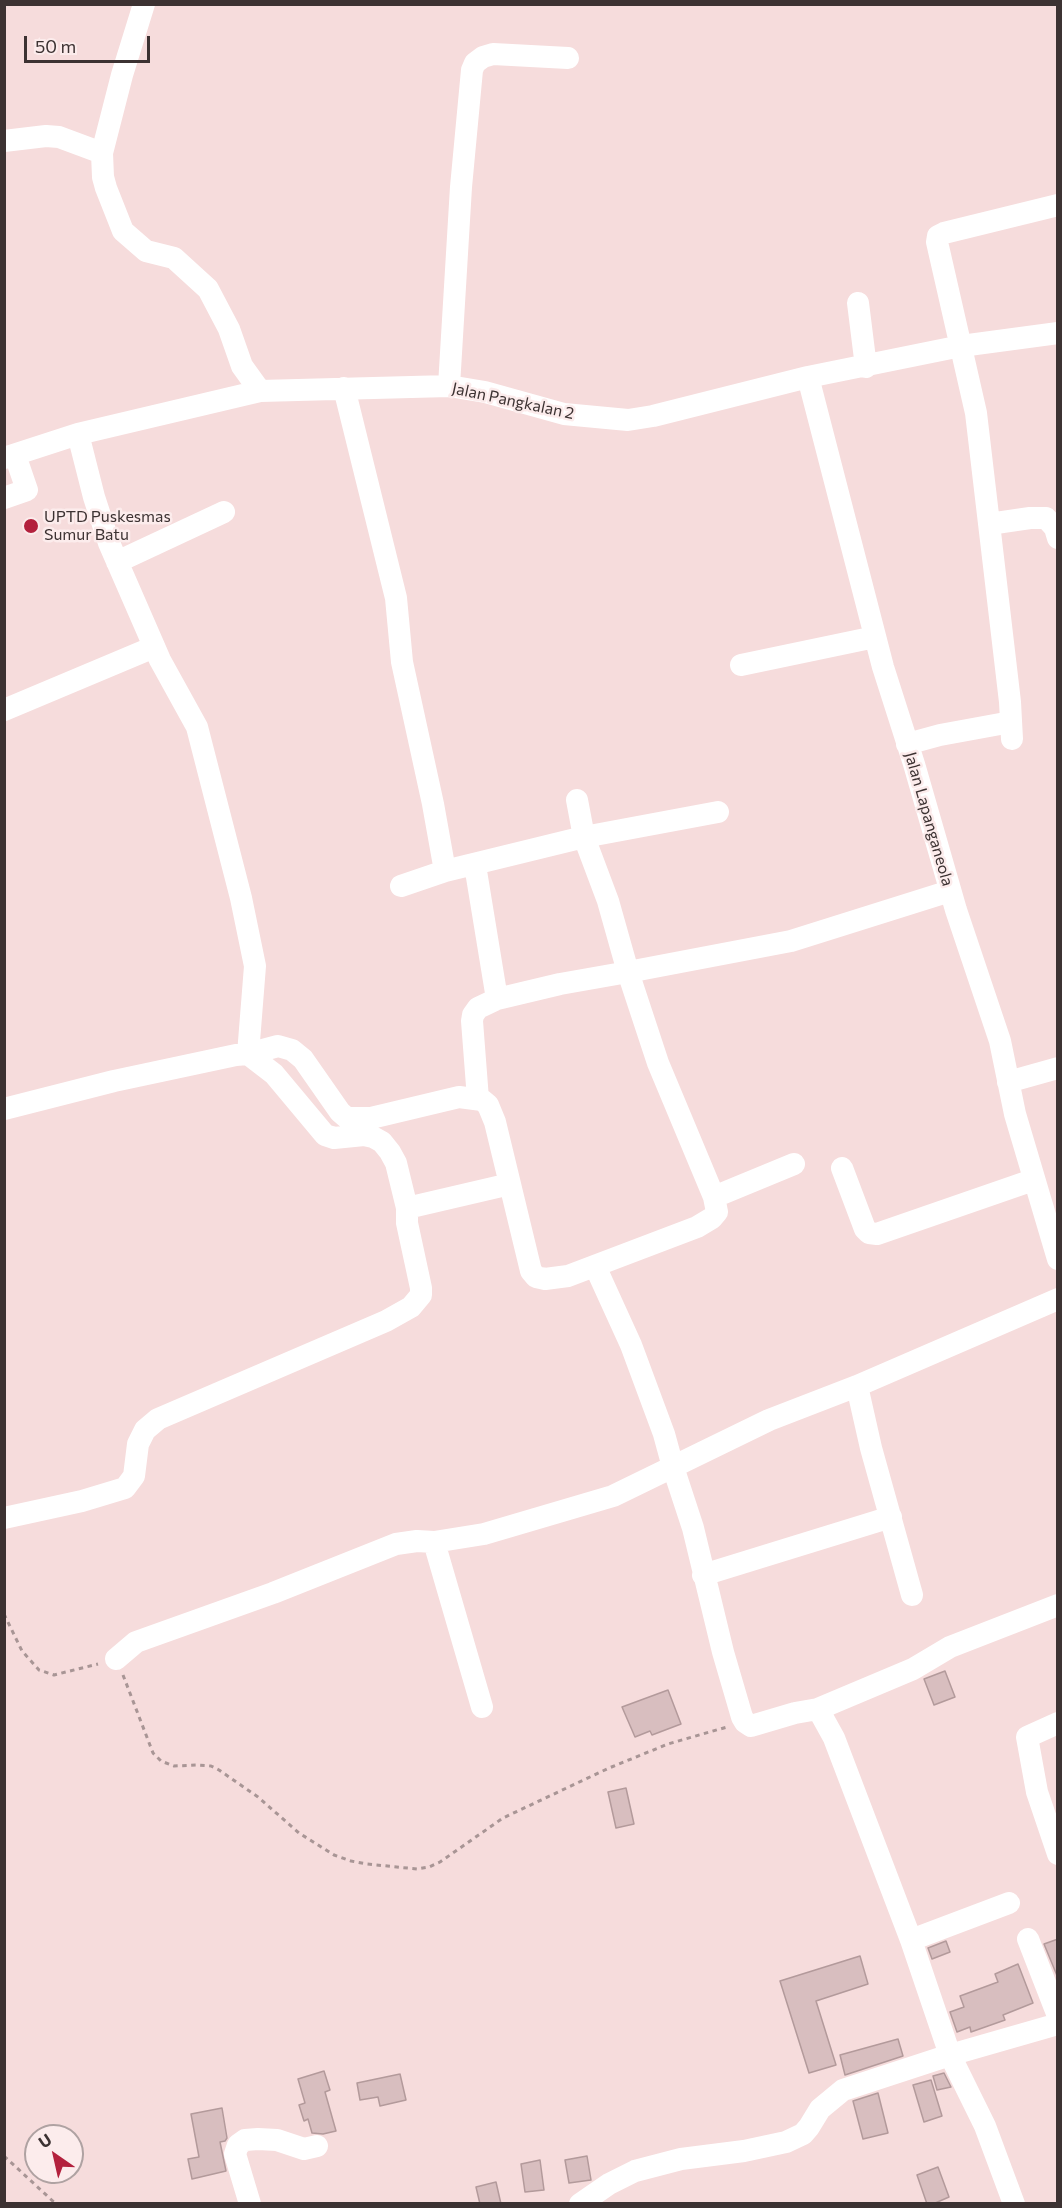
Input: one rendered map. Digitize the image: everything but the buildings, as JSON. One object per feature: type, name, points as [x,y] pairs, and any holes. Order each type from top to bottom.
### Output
[{"type":"street","points":[[144,4],[122,75],[102,153],[103,177],[123,231],[146,251],[174,258],[202,282],[229,329],[242,366],[260,391]]},
{"type":"street","points":[[449,386],[461,187],[472,70],[475,63],[493,54],[568,58]]},
{"type":"street","points":[[4,141],[46,136],[59,137],[102,153]]},
{"type":"street","points":[[907,744],[940,735],[1012,730],[976,413],[937,243],[938,236],[1058,205]]},
{"type":"street","points":[[858,303],[866,367]]},
{"type":"street","name":"Jalan Pangkalan 2","points":[[10,457],[78,434],[260,391],[449,386],[485,392],[564,414],[628,420],[653,416],[808,377],[962,346],[1058,333]]},
{"type":"street","name":"Jalan Lapanganeola","points":[[808,377],[892,700],[950,891],[1000,1041],[1033,1180],[1058,1259]]},
{"type":"street","points":[[344,388],[396,598],[402,662],[445,871]]},
{"type":"street","points":[[78,434],[94,497],[117,562],[154,647],[197,727],[241,898],[255,966],[248,1054]]},
{"type":"street","points":[[4,498],[27,490],[10,457]]},
{"type":"street","points":[[117,562],[224,512]]},
{"type":"street","points":[[989,524],[1046,518],[1055,528],[1058,538]]},
{"type":"street","points":[[741,665],[875,637]]},
{"type":"street","points":[[4,710],[154,647]]},
{"type":"street","points":[[4,1109],[124,1079],[278,1046],[292,1050],[303,1059],[340,1112],[347,1118],[371,1118],[459,1097],[478,1100],[488,1105],[492,1112],[531,1271],[536,1277],[545,1279],[568,1276],[697,1227],[717,1212],[714,1197],[658,1063],[608,902],[584,837],[577,800]]},
{"type":"street","points":[[401,886],[445,871],[584,837],[718,812]]},
{"type":"street","points":[[475,865],[497,999]]},
{"type":"street","points":[[478,1100],[473,1015],[478,1008],[497,999],[560,984],[790,941],[950,891]]},
{"type":"street","points":[[4,1518],[82,1501],[125,1488],[134,1476],[138,1444],[145,1430],[158,1419],[386,1321],[411,1307],[421,1295],[396,1163],[382,1142],[364,1135],[341,1138],[325,1135],[274,1074],[248,1054]]},
{"type":"street","points":[[1008,1082],[1058,1068]]},
{"type":"street","points":[[714,1197],[794,1164]]},
{"type":"street","points":[[842,1168],[866,1229],[869,1233],[877,1234],[1033,1180]]},
{"type":"street","points":[[406,1208],[510,1184]]},
{"type":"street","points":[[595,1266],[648,1386],[664,1434],[693,1528],[723,1652],[745,1722],[751,1725],[818,1709],[913,1669],[950,1647],[1058,1605]]},
{"type":"street","points":[[116,1659],[136,1642],[262,1597],[396,1544],[417,1541],[434,1542],[484,1534],[613,1496],[769,1420],[857,1386],[1058,1299]]},
{"type":"street","points":[[857,1386],[871,1448],[912,1595]]},
{"type":"street","points":[[704,1575],[891,1517]]},
{"type":"street","points":[[434,1542],[482,1707]]},
{"type":"street","points":[[818,1709],[834,1738],[911,1940],[950,2055],[985,2126],[1014,2204]]},
{"type":"street","points":[[1058,1723],[1027,1737],[1036,1786],[1058,1854]]},
{"type":"street","points":[[911,1940],[1009,1903]]},
{"type":"street","points":[[1028,1939],[1058,2016]]},
{"type":"street","points":[[579,2204],[609,2184],[635,2171],[681,2159],[744,2151],[786,2142],[803,2134],[820,2109],[843,2090],[950,2055],[1058,2024]]},
{"type":"street","points":[[250,2204],[235,2154],[238,2145],[245,2140],[258,2139],[277,2140],[304,2148],[317,2145]]},
{"type":"path","points":[[4,1614],[22,1651],[39,1670],[54,1675],[116,1659],[153,1753],[161,1761],[174,1766],[211,1766],[258,1797],[299,1833],[334,1855],[367,1864],[417,1869],[429,1867],[440,1862],[503,1818],[609,1768],[668,1744],[745,1722]]},
{"type":"path","points":[[4,2156],[56,2204]]},
{"type":"place","name":"UPTD Puskesmas Sumur Batu","points":[[31,526]]}]
